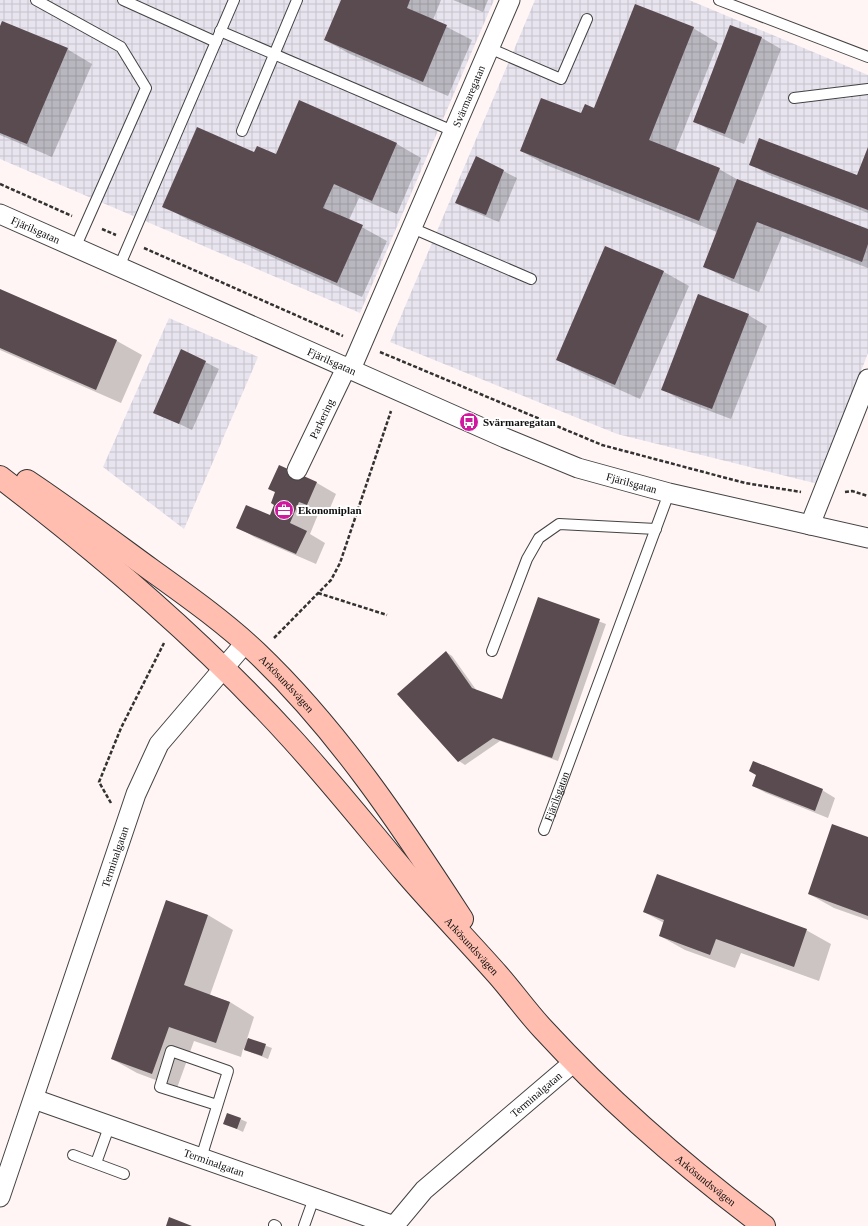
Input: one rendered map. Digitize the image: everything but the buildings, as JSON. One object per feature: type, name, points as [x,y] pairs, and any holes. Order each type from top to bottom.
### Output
[{"type":"main road","name":"Arkösundsvägen","points":[[0,462],[50,496],[207,610],[251,648],[301,699],[361,770],[415,848],[500,977]]},
{"type":"main road","name":"Arkösundsvägen","points":[[0,477],[79,538],[186,631],[224,668],[293,740],[407,874],[574,1062],[631,1118],[678,1160],[764,1226]]},
{"type":"street","name":"Svärmaregatan","points":[[349,368],[362,344],[510,0]]},
{"type":"street","name":"Fjärilsgatan","points":[[0,214],[398,389],[505,438],[578,468],[669,493],[868,538]]},
{"type":"street","name":"Parkering","points":[[297,470],[349,368]]},
{"type":"street","points":[[810,525],[868,379]]},
{"type":"street","name":"Terminalgatan","points":[[1,1189],[34,1099],[136,794],[160,744],[224,668],[251,648]]},
{"type":"street","name":"Terminalgatan","points":[[34,1099],[109,1127],[394,1226],[424,1190],[574,1062]]},
{"type":"lane","points":[[36,0],[122,47],[146,88],[75,248]]},
{"type":"lane","points":[[123,0],[216,42]]},
{"type":"lane","points":[[119,267],[234,0]]},
{"type":"lane","points":[[242,132],[297,0]]},
{"type":"lane","points":[[719,0],[868,57]]},
{"type":"lane","points":[[489,48],[562,79],[587,19]]},
{"type":"lane","points":[[220,32],[453,131]]},
{"type":"lane","points":[[794,98],[868,89]]},
{"type":"lane","points":[[412,228],[531,279]]},
{"type":"lane","name":"Fjärilsgatan","points":[[544,830],[669,493]]},
{"type":"lane","points":[[492,651],[527,559],[539,538],[559,524],[656,529]]},
{"type":"lane","points":[[200,1158],[228,1071],[171,1051],[160,1087],[217,1105]]},
{"type":"lane","points":[[96,1163],[109,1127]]},
{"type":"lane","points":[[73,1155],[124,1174]]},
{"type":"lane","points":[[304,1226],[314,1198]]},
{"type":"path","points":[[0,184],[362,344],[602,445],[745,483],[823,495],[852,492],[868,496]]},
{"type":"path","points":[[251,648],[274,637],[331,580],[340,563],[398,389]]},
{"type":"path","points":[[318,593],[387,615]]},
{"type":"path","points":[[127,822],[106,797],[100,782],[121,728],[163,644],[186,631]]},
{"type":"path","points":[[268,632],[274,637]]},
{"type":"shaded area","points":[[0,0],[494,0],[360,313],[0,159]]},
{"type":"shaded area","points":[[535,0],[689,0],[868,75],[868,353],[818,484],[617,434],[390,342]]},
{"type":"shaded area","points":[[169,318],[258,357],[184,529],[103,467]]},
{"type":"place","name":"Svärmaregatan","points":[[469,422]]},
{"type":"place","name":"Ekonomiplan","points":[[284,510]]}]
